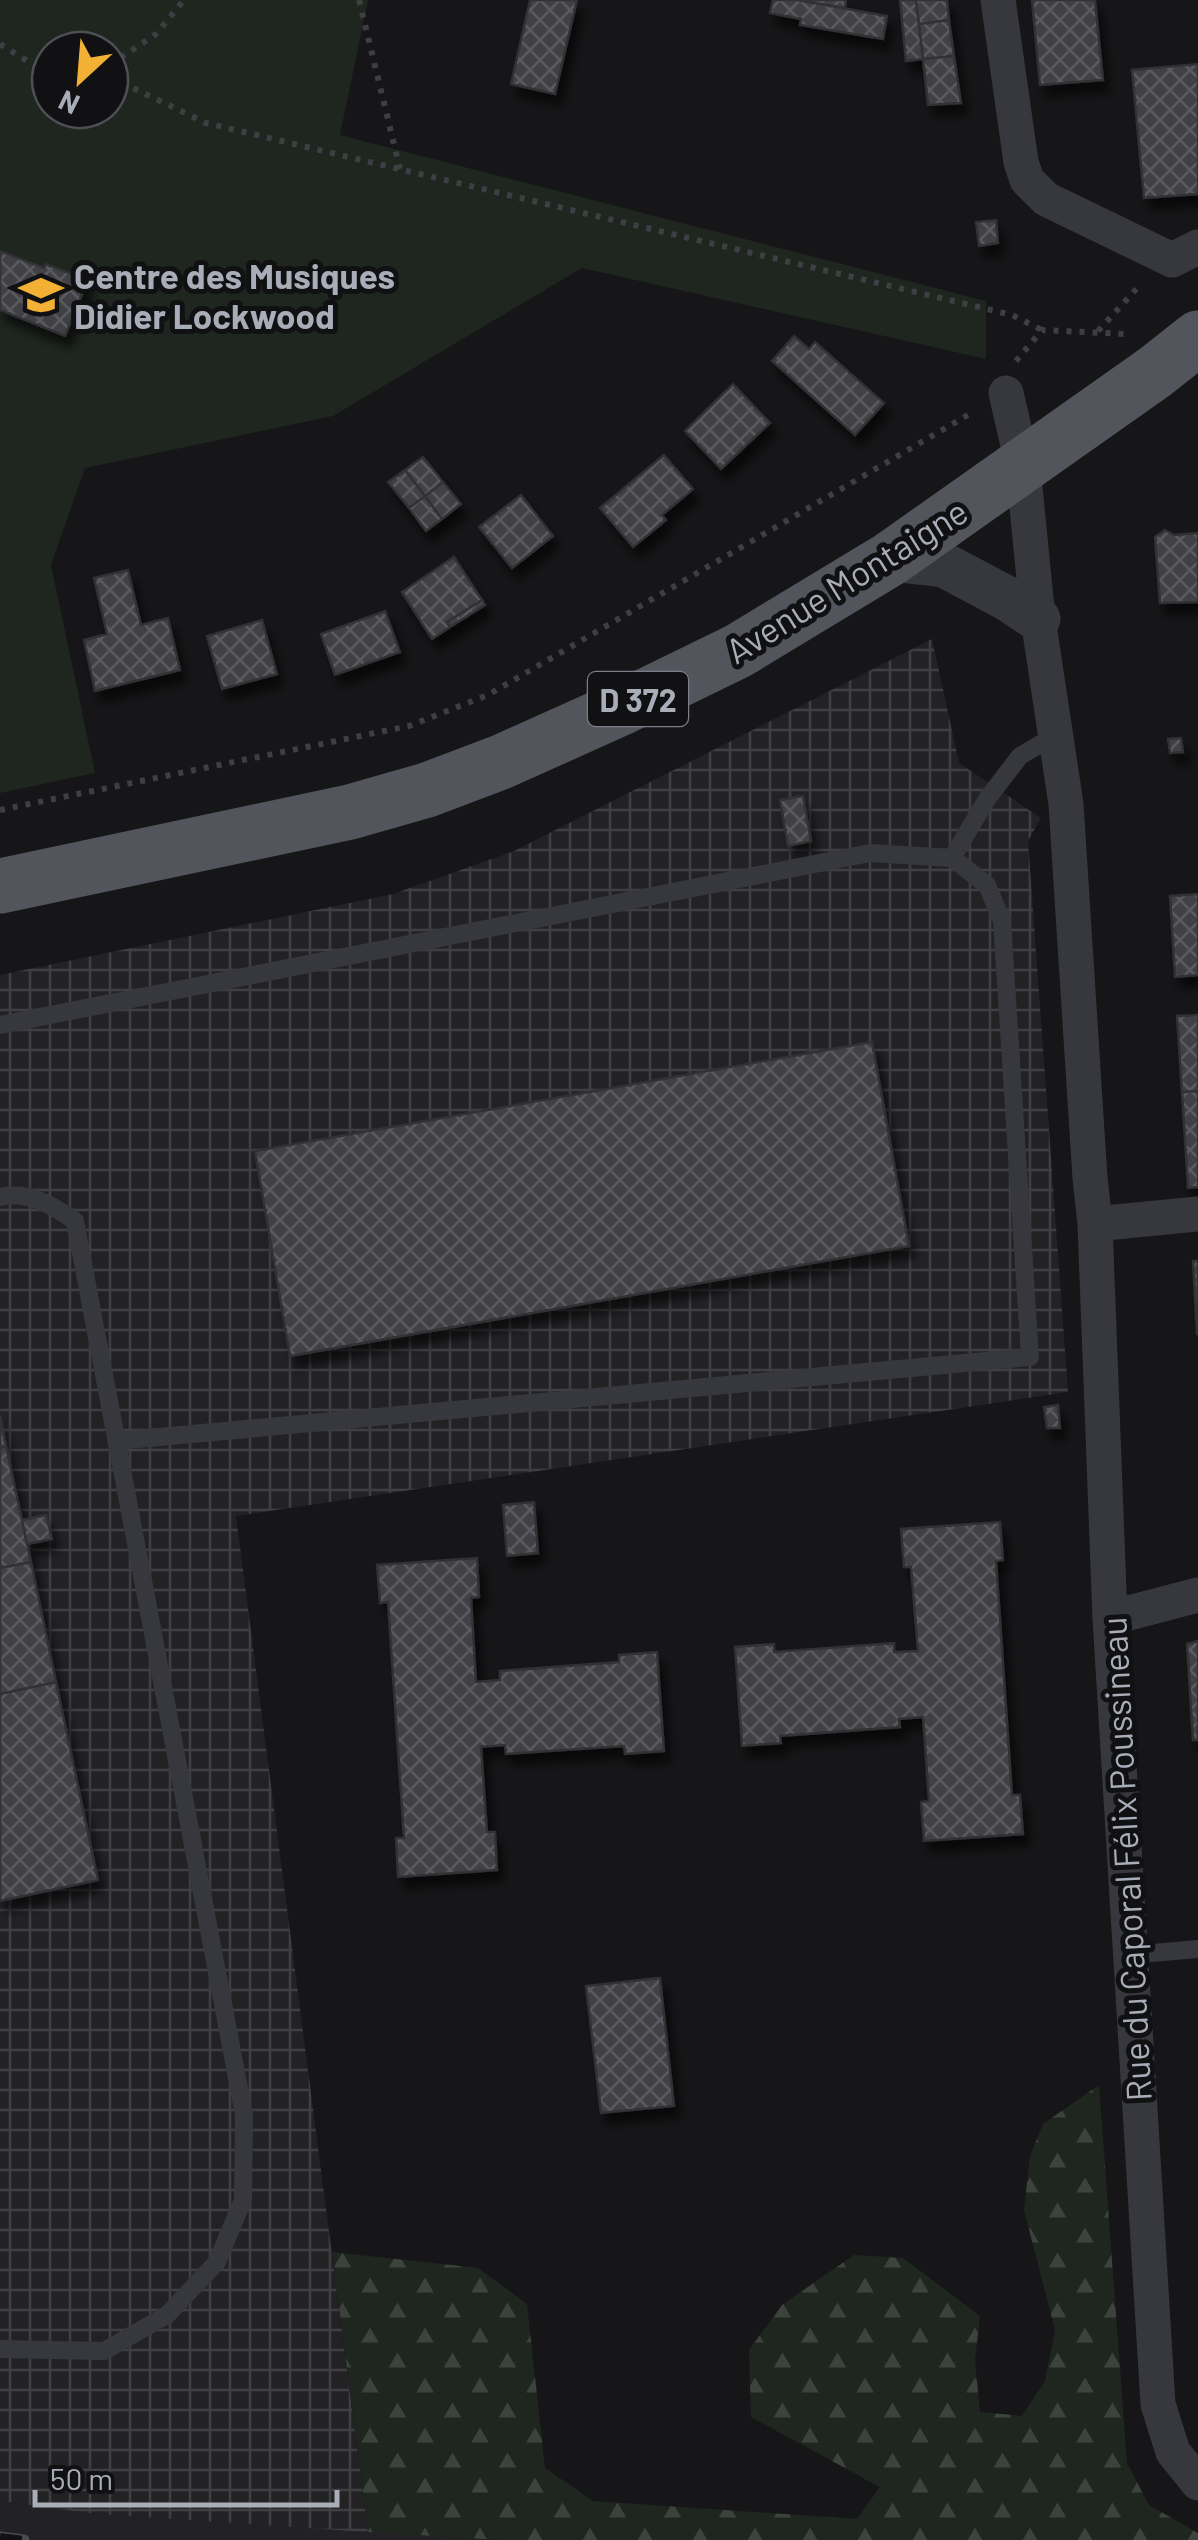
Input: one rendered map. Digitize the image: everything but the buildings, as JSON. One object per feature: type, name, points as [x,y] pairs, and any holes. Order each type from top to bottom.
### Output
[{"type":"main road","name":"Avenue Montaigne","points":[[0,886],[350,812],[427,790],[502,762],[738,651],[890,559],[1196,339]]},
{"type":"street","points":[[998,0],[1021,162],[1028,180],[1046,199],[1185,253]]},
{"type":"street","name":"Rue du Caporal Félix Poussineau","points":[[1006,393],[1023,467],[1038,619],[1066,804],[1095,1224],[1110,1618],[1158,2404],[1173,2452],[1198,2483]]},
{"type":"street","points":[[890,559],[944,565],[1038,619]]},
{"type":"street","points":[[1095,1224],[1198,1214]]},
{"type":"street","points":[[1110,1618],[1198,1595]]},
{"type":"lane","points":[[952,858],[987,799],[1020,756],[1054,736]]},
{"type":"lane","points":[[0,1024],[870,853],[952,858],[987,886],[1002,921],[1030,1357],[116,1441]]},
{"type":"lane","points":[[0,1197],[12,1195],[49,1202],[75,1222],[244,2115],[243,2200],[216,2262],[167,2314],[104,2351],[0,2350]]},
{"type":"lane","points":[[1130,1955],[1198,1949]]},
{"type":"path","points":[[130,52],[156,34],[184,0]]},
{"type":"path","points":[[359,0],[400,170]]},
{"type":"path","points":[[0,44],[30,63]]},
{"type":"path","points":[[130,87],[206,124],[1012,316],[1042,330],[1196,339]]},
{"type":"path","points":[[1098,331],[1145,279],[1185,253]]},
{"type":"path","points":[[0,810],[409,726],[488,696],[1006,393],[1014,363],[1042,330]]},
{"type":"shaded area","points":[[932,639],[959,763],[1041,818],[1028,841],[1068,1392],[236,1516],[368,2532],[96,2514],[0,2501],[0,975],[393,894],[514,851]]},
{"type":"shaded area","points":[[0,2501],[96,2514],[500,2540],[0,2540]]},
{"type":"green space","points":[[0,0],[368,0],[340,135],[986,301],[986,359],[582,268],[333,416],[85,468],[51,565],[95,773],[0,793]]},
{"type":"green space","points":[[1099,2085],[1127,2463],[1149,2505],[1198,2533],[1198,2540],[500,2540],[368,2532],[332,2252],[478,2268],[527,2304],[545,2468],[593,2501],[857,2519],[880,2487],[751,2417],[749,2350],[782,2305],[854,2255],[903,2258],[980,2316],[975,2360],[980,2412],[1022,2416],[1045,2381],[1055,2330],[1024,2210],[1030,2156],[1043,2124]]},
{"type":"railway","points":[[0,2537],[24,2540]]},
{"type":"place","name":"Centre des Musiques Didier Lockwood","points":[[41,295]]}]
